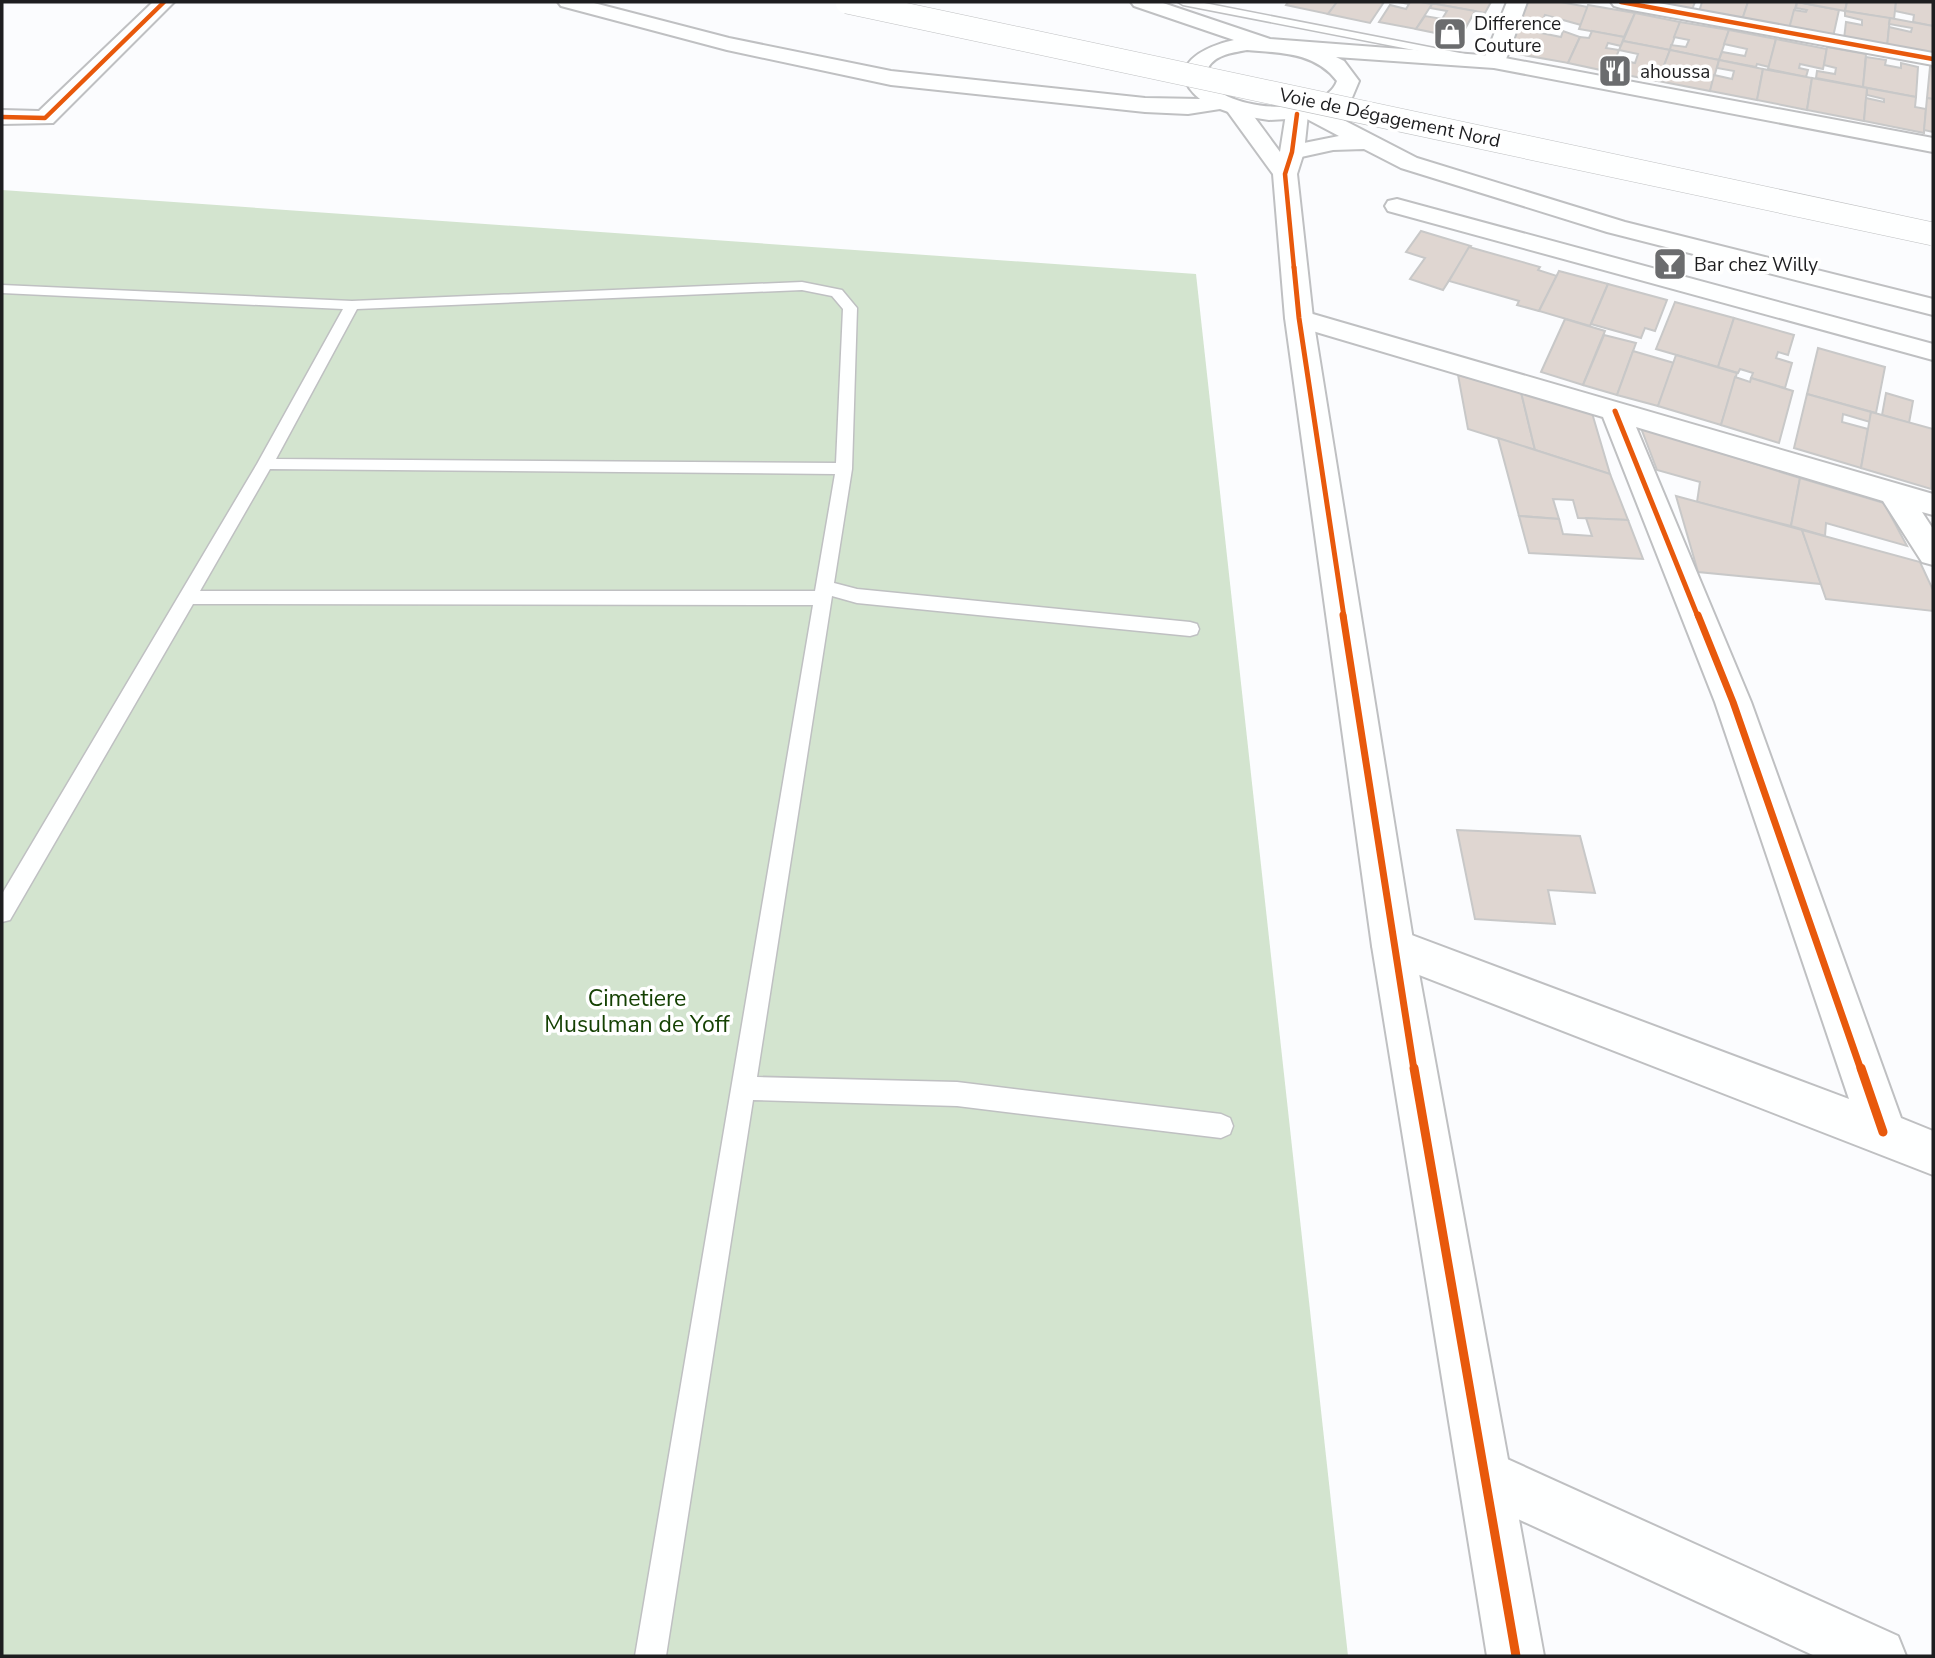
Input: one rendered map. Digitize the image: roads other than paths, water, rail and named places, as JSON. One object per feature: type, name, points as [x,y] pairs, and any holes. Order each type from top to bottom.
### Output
[{"type":"main road","points":[[2,117],[45,118],[164,2]]},
{"type":"main road","points":[[568,2],[727,44],[891,78],[1145,105],[1228,105],[1266,114],[1304,113],[1331,106],[1345,90],[1478,60],[1517,2]]},
{"type":"main road","name":"Voie de Dégagement Nord","points":[[847,2],[1933,234]]},
{"type":"main road","name":"Voie de Dégagement Nord","points":[[941,2],[1423,103]]},
{"type":"main road","points":[[1621,2],[1933,59]]},
{"type":"main road","points":[[1148,4],[1266,44]]},
{"type":"main road","points":[[1148,4],[1215,52]]},
{"type":"main road","points":[[1289,163],[1228,105],[1198,85],[1195,75],[1197,66],[1215,52],[1247,44],[1478,60],[1933,145]]},
{"type":"main road","points":[[1304,49],[1334,63],[1344,72],[1345,90],[1409,163]]},
{"type":"main road","points":[[1096,98],[1198,85]]},
{"type":"main road","points":[[1304,113],[1409,163],[1616,227],[1933,307]]},
{"type":"main road","points":[[1304,113],[1289,163],[1299,318],[1393,946],[1516,1656]]},
{"type":"main road","points":[[1289,163],[1333,143],[1364,142]]},
{"type":"main road","points":[[1397,206],[1933,352]]},
{"type":"main road","points":[[1299,318],[1933,505]]},
{"type":"main road","points":[[1615,411],[1733,702],[1883,1132]]},
{"type":"main road","points":[[1894,494],[1933,554]]},
{"type":"main road","points":[[1393,946],[1933,1153]]},
{"type":"main road","points":[[1485,1476],[1878,1656]]},
{"type":"lane","points":[[1183,2],[1478,60]]},
{"type":"lane","points":[[2,289],[352,305],[802,286],[837,293],[850,308],[844,469],[650,1656]]},
{"type":"lane","points":[[2,913],[265,464],[352,305]]},
{"type":"lane","points":[[265,464],[844,469]]},
{"type":"lane","points":[[187,597],[824,592],[1190,629]]},
{"type":"lane","points":[[743,1088],[957,1094],[1222,1126]]},
{"type":"place","name":"Difference Couture","points":[[1450,34]]},
{"type":"place","name":"ahoussa","points":[[1615,71]]},
{"type":"place","name":"Bar chez Willy","points":[[1670,264]]},
{"type":"park label","name":"Cimetiere Musulman de Yoff","points":[[637,1011]]}]
